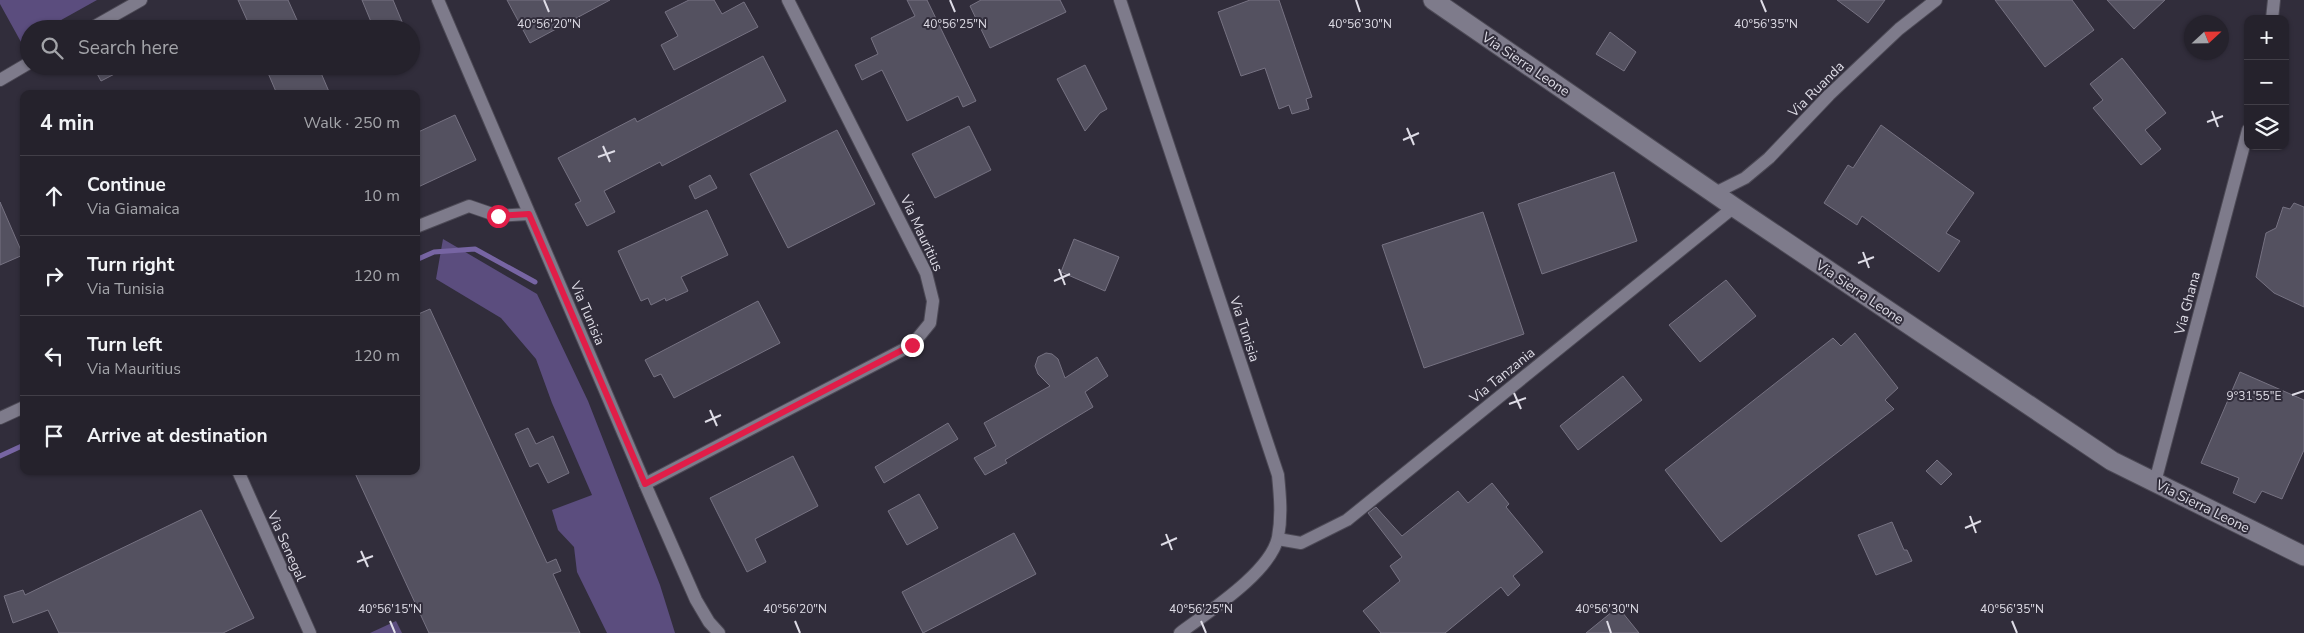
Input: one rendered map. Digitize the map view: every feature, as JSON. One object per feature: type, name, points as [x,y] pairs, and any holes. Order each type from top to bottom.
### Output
[{"type":"street","points":[[106,20],[141,0]]},
{"type":"street","name":"Via Tunisia","points":[[438,0],[696,600],[709,622],[719,633]]},
{"type":"street","name":"Via Mauritius","points":[[645,484],[912,345],[930,323],[933,301],[926,273],[788,0]]},
{"type":"street","name":"Via Tunisia","points":[[1120,0],[1278,475],[1281,508],[1278,539],[1262,567],[1239,588],[1180,633]]},
{"type":"street","name":"Via Sierra Leone","points":[[1433,0],[1734,206],[2112,460],[2304,556]]},
{"type":"street","name":"Via Ruanda","points":[[1715,193],[1745,178],[1769,158],[1830,95],[1899,29],[1936,0]]},
{"type":"street","points":[[2272,15],[2274,0]]},
{"type":"street","points":[[0,80],[20,69]]},
{"type":"street","name":"Via Ghana","points":[[2155,482],[2244,145]]},
{"type":"street","points":[[420,226],[469,206],[498,216],[529,214]]},
{"type":"street","name":"Via Tanzania","points":[[1278,539],[1301,543],[1347,520],[1734,206]]},
{"type":"street","points":[[0,418],[20,409]]},
{"type":"street","name":"Via Senegal","points":[[240,475],[310,633]]},
{"type":"shaded area","points":[[0,0],[97,0],[61,20],[20,20],[20,40],[0,4]]},
{"type":"shaded area","points":[[443,239],[537,294],[588,401],[660,585],[675,633],[607,633],[577,572],[574,547],[558,530],[552,510],[592,495],[552,403],[536,359],[501,318],[436,279]]},
{"type":"shaded area","points":[[396,621],[402,633],[370,633]]},
{"type":"building","points":[[238,0],[288,0],[297,20],[247,20]]},
{"type":"building","points":[[362,0],[393,0],[401,20],[370,20]]},
{"type":"building","points":[[507,0],[610,0],[530,43]]},
{"type":"building","points":[[689,0],[714,0],[722,14],[744,2],[758,27],[674,70],[661,45],[678,36],[665,12]]},
{"type":"building","points":[[907,0],[927,0],[976,101],[963,107],[958,96],[907,121],[882,70],[862,80],[855,65],[878,54],[871,38],[915,16]]},
{"type":"building","points":[[981,0],[1060,0],[1066,12],[990,48],[970,6]]},
{"type":"building","points":[[1250,0],[1279,0],[1312,97],[1306,99],[1309,109],[1292,114],[1289,105],[1279,109],[1265,68],[1241,76],[1218,12]]},
{"type":"building","points":[[1837,0],[1885,0],[1868,23]]},
{"type":"building","points":[[1995,0],[2072,0],[2094,30],[2045,67]]},
{"type":"building","points":[[2107,0],[2165,0],[2134,29]]},
{"type":"building","points":[[1610,32],[1636,52],[1624,71],[1596,54]]},
{"type":"building","points":[[763,56],[786,101],[662,166],[660,162],[604,191],[615,212],[587,226],[575,204],[581,201],[558,158],[635,118],[637,122]]},
{"type":"building","points":[[2122,58],[2166,113],[2145,130],[2161,149],[2141,165],[2093,108],[2103,100],[2090,84]]},
{"type":"building","points":[[1085,65],[1107,109],[1100,113],[1085,131],[1057,79]]},
{"type":"building","points":[[98,75],[113,75],[101,81]]},
{"type":"building","points":[[269,75],[322,75],[328,90],[275,90]]},
{"type":"building","points":[[455,115],[476,160],[420,186],[420,131]]},
{"type":"building","points":[[1881,125],[1974,193],[1946,233],[1960,241],[1939,272],[1862,216],[1857,225],[1824,203],[1848,165],[1853,168]]},
{"type":"building","points":[[969,126],[991,170],[935,198],[912,154]]},
{"type":"building","points":[[837,130],[875,204],[788,248],[750,174]]},
{"type":"building","points":[[1614,172],[1637,241],[1542,274],[1518,204]]},
{"type":"building","points":[[710,175],[717,188],[695,199],[689,186]]},
{"type":"building","points":[[0,202],[20,248],[20,256],[0,265]]},
{"type":"building","points":[[2294,203],[2304,207],[2304,307],[2274,293],[2256,277],[2266,233],[2276,228],[2283,207],[2290,209]]},
{"type":"building","points":[[707,210],[728,255],[681,277],[688,291],[666,301],[665,298],[651,305],[648,298],[641,301],[618,251]]},
{"type":"building","points":[[1483,212],[1524,334],[1424,368],[1382,245]]},
{"type":"building","points":[[1074,239],[1119,257],[1105,291],[1061,272]]},
{"type":"building","points":[[1726,280],[1756,316],[1700,362],[1669,325]]},
{"type":"building","points":[[758,301],[780,343],[674,398],[661,374],[654,377],[645,360]]},
{"type":"building","points":[[430,309],[547,563],[556,559],[561,571],[553,574],[580,633],[429,633],[356,475],[420,475],[420,313]]},
{"type":"building","points":[[1855,333],[1898,388],[1885,400],[1894,409],[1721,542],[1665,470],[1833,338],[1841,346]]},
{"type":"building","points":[[1046,353],[1052,354],[1058,359],[1065,378],[1097,357],[1108,376],[1085,392],[1093,407],[1005,460],[1007,463],[985,475],[974,458],[996,446],[984,423],[1050,386],[1038,374],[1035,366],[1038,357]]},
{"type":"building","points":[[2240,372],[2304,400],[2304,450],[2282,499],[2262,491],[2255,503],[2233,493],[2239,478],[2201,463]]},
{"type":"building","points":[[1623,376],[1642,400],[1578,450],[1560,426]]},
{"type":"building","points":[[948,423],[958,439],[884,483],[875,467]]},
{"type":"building","points":[[528,428],[536,444],[553,436],[569,473],[548,483],[538,463],[530,467],[515,434]]},
{"type":"building","points":[[793,456],[818,506],[755,539],[766,562],[747,572],[710,498]]},
{"type":"building","points":[[1937,460],[1952,474],[1941,485],[1926,471]]},
{"type":"building","points":[[1492,483],[1509,504],[1506,507],[1543,552],[1513,576],[1520,585],[1508,596],[1501,587],[1445,633],[1381,633],[1363,611],[1400,581],[1390,566],[1402,557],[1368,513],[1376,507],[1402,536],[1458,491],[1468,503]]},
{"type":"building","points":[[919,494],[938,528],[907,545],[888,511]]},
{"type":"building","points":[[201,510],[254,618],[223,633],[59,633],[48,610],[13,623],[4,596],[23,590],[25,595]]},
{"type":"building","points":[[1892,522],[1904,550],[1907,550],[1912,561],[1876,575],[1858,535]]},
{"type":"building","points":[[1014,533],[1036,574],[923,633],[902,592]]},
{"type":"building","points":[[1618,607],[1639,633],[1586,633]]},
{"type":"waterway","points":[[420,258],[434,252],[475,249],[535,282]]},
{"type":"waterway","points":[[0,456],[20,447]]},
{"type":"route","points":[[498,216],[529,214],[645,484],[912,345]]}]
